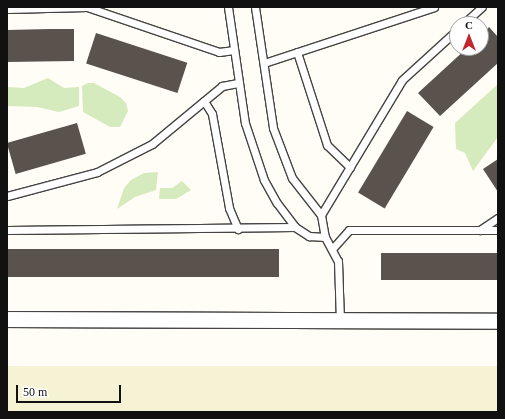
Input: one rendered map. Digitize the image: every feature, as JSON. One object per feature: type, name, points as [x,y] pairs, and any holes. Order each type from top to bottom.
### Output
[{"type":"street","points":[[7,319],[498,321]]},
{"type":"lane","points":[[7,9],[87,7],[219,52],[234,50]]},
{"type":"lane","points":[[228,7],[238,83],[253,153],[277,203],[295,227],[309,236],[325,237]]},
{"type":"lane","points":[[264,62],[434,7]]},
{"type":"lane","points":[[472,16],[482,7]]},
{"type":"lane","points":[[257,8],[264,62],[266,94],[280,153],[292,178],[321,214],[325,237],[332,249],[339,267],[340,320]]},
{"type":"lane","points":[[321,214],[402,80],[449,37]]},
{"type":"lane","points":[[297,52],[327,145],[350,167]]},
{"type":"lane","points":[[7,196],[97,172],[152,144],[222,86],[238,83]]},
{"type":"lane","points":[[204,101],[212,114],[230,208],[238,229]]},
{"type":"lane","points":[[480,230],[498,218]]},
{"type":"lane","points":[[7,230],[238,229],[295,227]]},
{"type":"lane","points":[[332,249],[352,230],[498,230]]},
{"type":"shaded area","points":[[7,366],[498,366],[498,412],[7,412]]},
{"type":"green space","points":[[48,78],[64,88],[79,87],[79,106],[59,112],[37,107],[7,106],[7,87],[24,88]]},
{"type":"green space","points":[[88,83],[94,83],[120,97],[126,103],[128,111],[120,127],[110,127],[83,112],[82,86]]},
{"type":"green space","points":[[498,84],[498,137],[473,171],[465,153],[456,149],[455,123]]},
{"type":"green space","points":[[158,172],[156,190],[135,197],[117,209],[124,188],[131,180],[144,173]]},
{"type":"green space","points":[[182,181],[191,190],[176,199],[159,199],[160,188],[172,188]]},
{"type":"building","points":[[489,27],[498,37],[498,63],[440,116],[418,93],[458,56],[489,56]]},
{"type":"building","points":[[74,29],[74,61],[7,62],[7,30]]},
{"type":"building","points":[[96,33],[187,63],[177,93],[86,63]]},
{"type":"building","points":[[407,111],[434,127],[385,208],[358,192]]},
{"type":"building","points":[[77,123],[86,154],[16,174],[7,143]]},
{"type":"building","points":[[498,159],[498,192],[483,169]]},
{"type":"building","points":[[7,249],[279,249],[279,277],[7,277]]},
{"type":"building","points":[[381,253],[498,253],[498,280],[381,280]]}]
